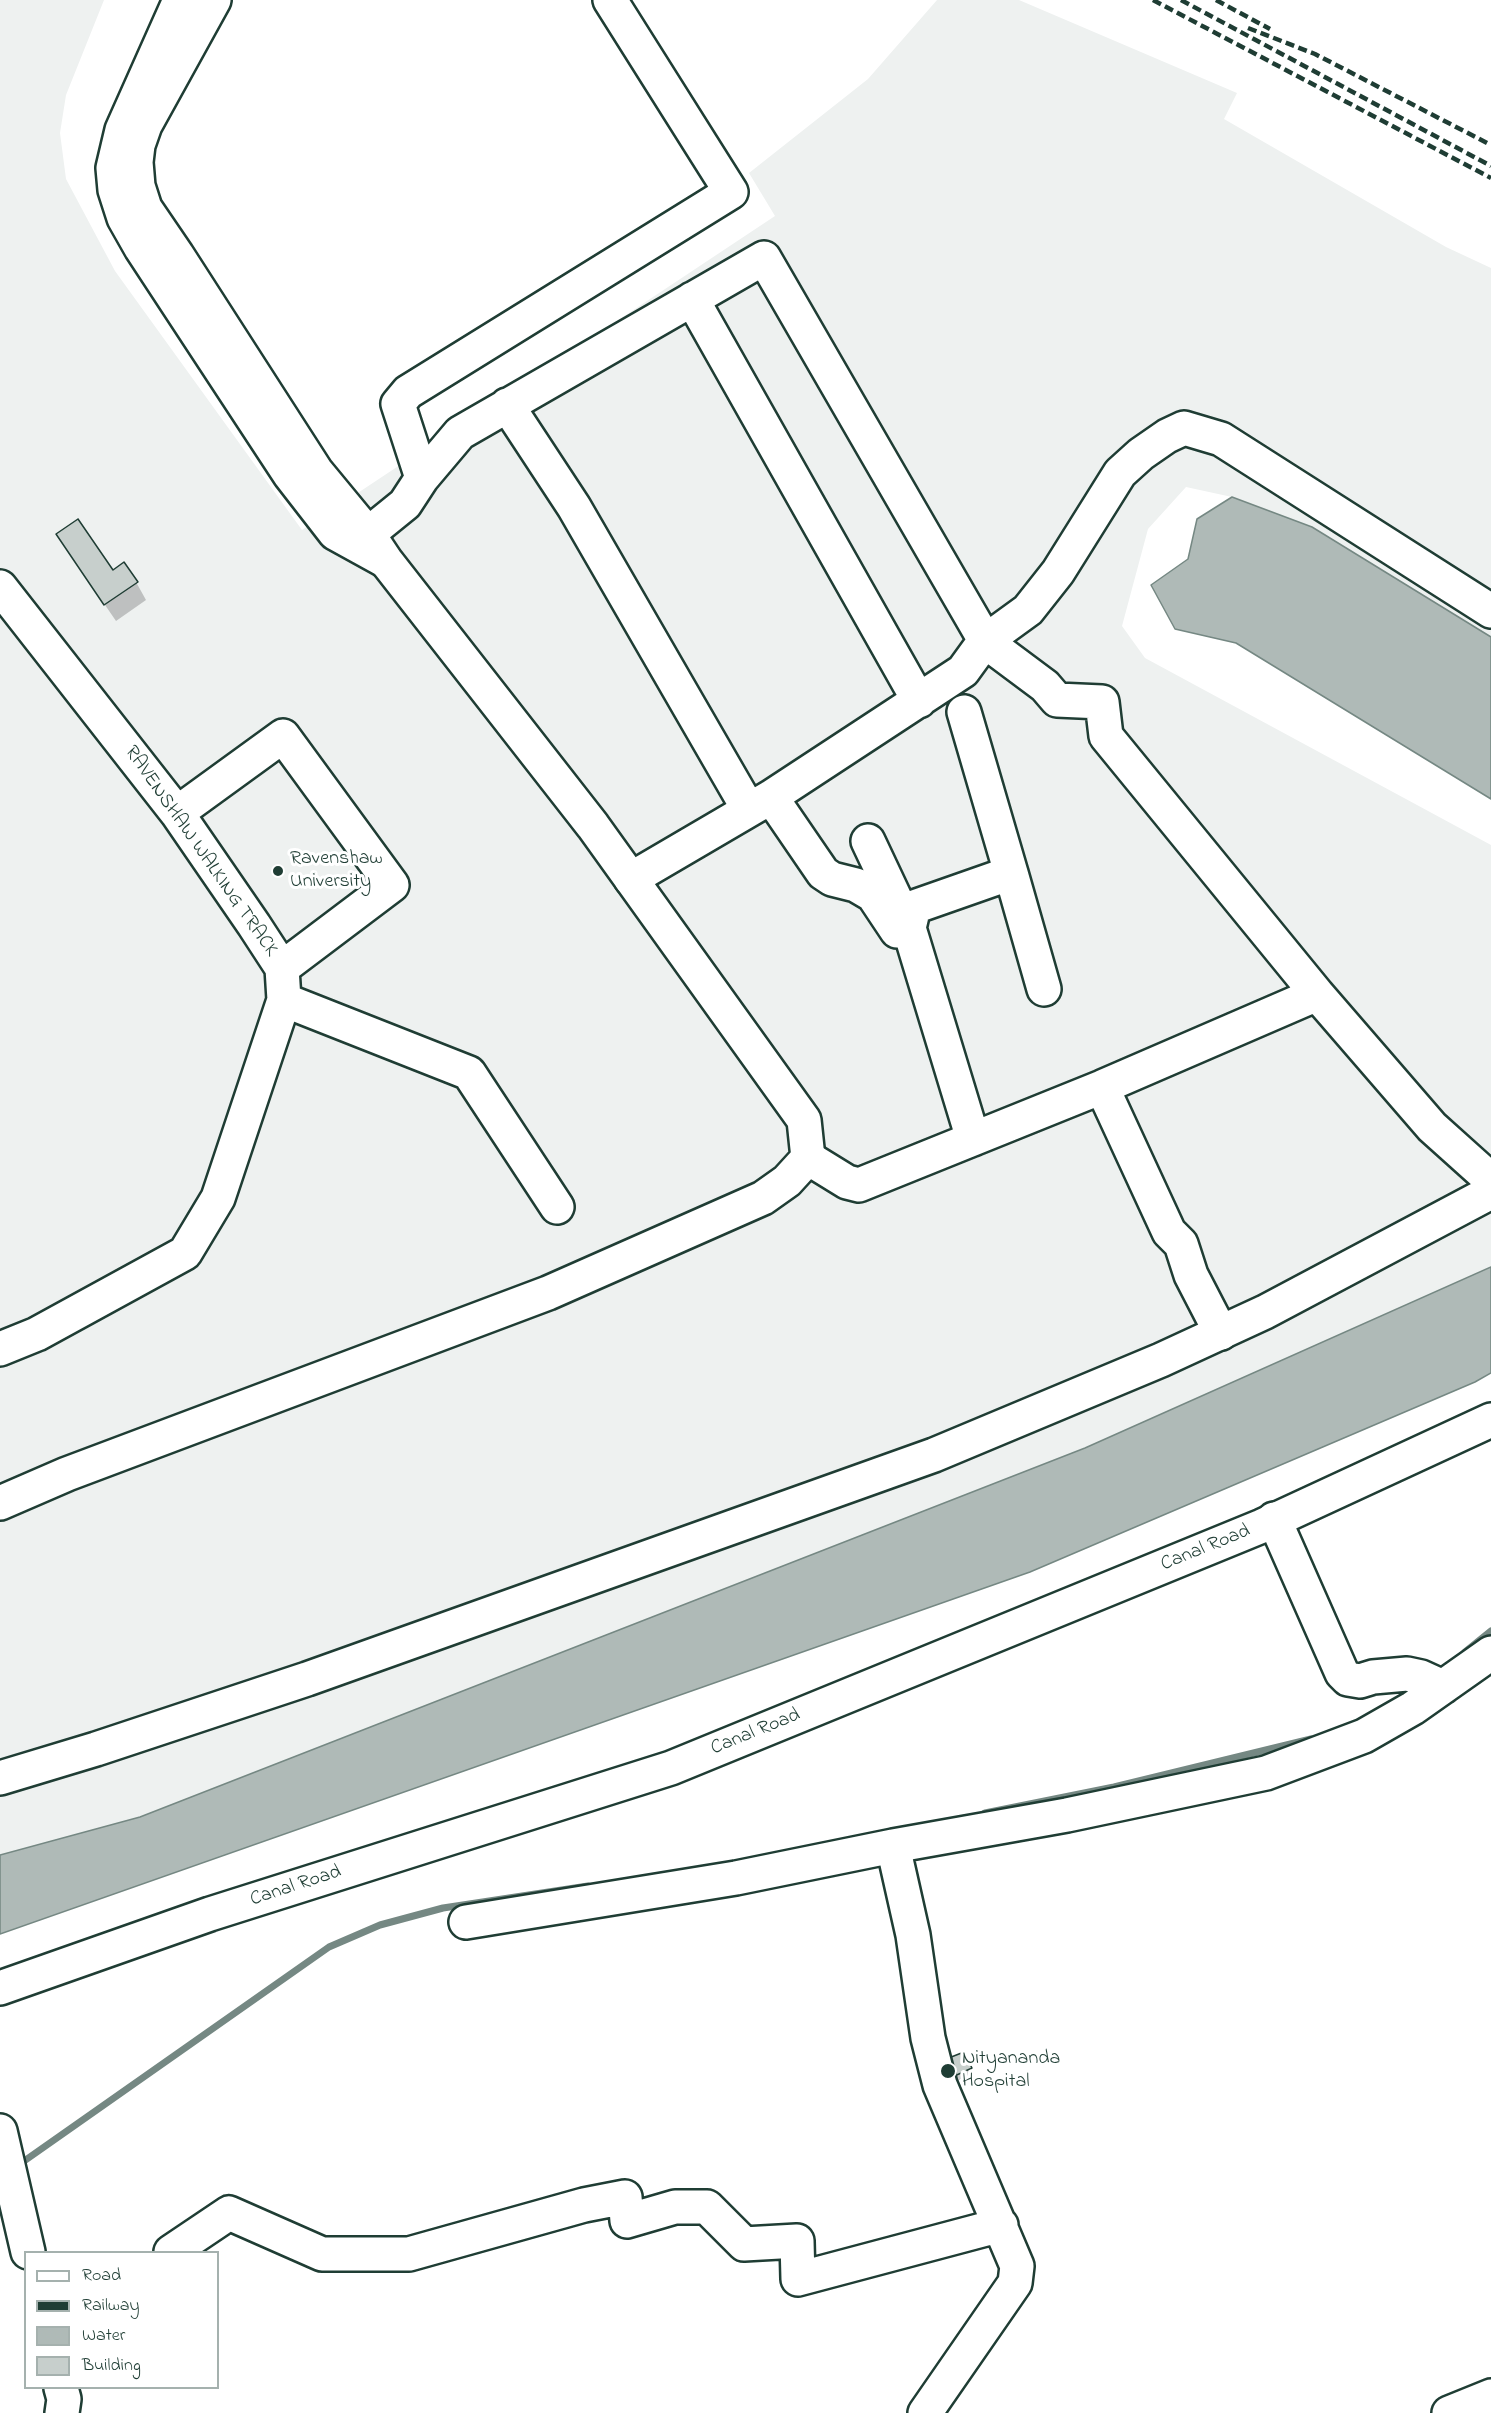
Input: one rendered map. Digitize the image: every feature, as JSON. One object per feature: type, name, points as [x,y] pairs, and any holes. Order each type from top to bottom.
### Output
[{"type":"street","points":[[180,0],[122,130],[113,168],[115,190],[124,218],[141,248],[297,483],[335,533],[386,561]]},
{"type":"street","points":[[0,1503],[78,1470],[548,1293],[763,1198],[787,1181],[808,1158],[804,1120],[593,826],[386,561],[368,534],[316,471],[177,255],[144,208],[138,186],[136,162],[138,145],[145,125],[214,0]]},
{"type":"street","points":[[422,478],[398,404],[408,392],[731,192],[610,0]]},
{"type":"street","points":[[368,534],[405,504],[422,478],[460,433],[764,258],[986,642],[1045,686],[1057,700],[1102,702],[1106,736],[1317,994],[1432,1127],[1491,1180]]},
{"type":"street","points":[[692,299],[919,701]]},
{"type":"street","points":[[507,405],[574,507],[760,803],[824,873],[832,879],[856,885],[873,895],[897,931],[909,928]]},
{"type":"street","points":[[631,879],[760,803],[963,671],[986,642],[1028,610],[1059,572],[1120,473],[1141,454],[1167,436],[1184,428],[1221,439],[1491,611]]},
{"type":"street","name":"RAVENSHAW WALKING TRACK","points":[[0,587],[177,813],[282,968],[284,1000],[218,1198],[185,1253],[37,1334],[0,1349]]},
{"type":"street","points":[[964,712],[1044,989]]},
{"type":"street","points":[[177,813],[283,736],[392,885],[282,968]]},
{"type":"street","points":[[868,841],[909,928],[973,1139]]},
{"type":"street","points":[[909,928],[914,907],[1011,873]]},
{"type":"street","points":[[808,1158],[847,1182],[859,1185],[1102,1087],[1317,994]]},
{"type":"street","points":[[284,1000],[469,1073],[557,1207]]},
{"type":"street","points":[[1102,1087],[1169,1232],[1181,1244],[1191,1275],[1221,1333]]},
{"type":"street","points":[[0,1778],[96,1749],[307,1679],[923,1459],[1221,1333],[1491,1192]]},
{"type":"street","name":"Canal Road","points":[[0,1988],[210,1914],[671,1768],[1262,1526],[1491,1420]]},
{"type":"street","points":[[1274,1519],[1342,1673],[1348,1678],[1360,1681],[1407,1674],[1421,1677],[1443,1688]]},
{"type":"street","points":[[466,1922],[736,1878],[893,1846],[1066,1815],[1266,1773],[1364,1737],[1443,1688],[1491,1653]]},
{"type":"street","points":[[893,1846],[913,1935],[928,2038],[940,2085],[1017,2266],[1015,2283],[929,2411]]},
{"type":"street","points":[[4,2150],[28,2251]]},
{"type":"street","points":[[174,2251],[229,2213],[322,2254],[409,2254],[584,2205],[625,2197],[627,2221],[675,2207],[707,2207],[744,2244],[797,2241],[798,2278],[1001,2225]]},
{"type":"street","points":[[1449,2413],[1491,2396]]},
{"type":"shaded area","points":[[0,0],[104,0],[66,95],[60,133],[66,179],[115,271],[302,530],[775,216],[749,173],[868,79],[937,0],[1019,0],[1237,93],[1224,119],[1446,247],[1491,268],[1491,637],[1312,527],[1232,497],[1186,487],[1148,529],[1122,626],[1145,658],[1491,845],[1491,1267],[1085,1448],[140,1817],[0,1855]]},
{"type":"water","points":[[1232,497],[1312,527],[1491,637],[1491,799],[1236,643],[1175,629],[1151,585],[1188,559],[1197,519]]},
{"type":"water","points":[[1491,1267],[1491,1373],[1475,1382],[1030,1572],[0,1934],[0,1855],[140,1817],[1085,1448]]},
{"type":"building","points":[[78,519],[113,570],[124,562],[138,582],[104,605],[56,534]]},
{"type":"building","points":[[964,2052],[972,2068],[948,2079],[941,2061]]},
{"type":"waterway","points":[[1465,1652],[1491,1631]]},
{"type":"waterway","points":[[985,1813],[1114,1787],[1311,1739]]},
{"type":"waterway","points":[[17,2166],[329,1947],[380,1925],[443,1908],[588,1886]]},
{"type":"railway","points":[[1153,0],[1491,178]]},
{"type":"railway","points":[[1181,0],[1491,166]]},
{"type":"railway","points":[[1216,0],[1270,29]]},
{"type":"railway","points":[[1248,28],[1315,54],[1491,145]]},
{"type":"place","name":"Ravenshaw University","points":[[278,871]]},
{"type":"place","name":"Nityananda Hospital","points":[[948,2071]]}]
